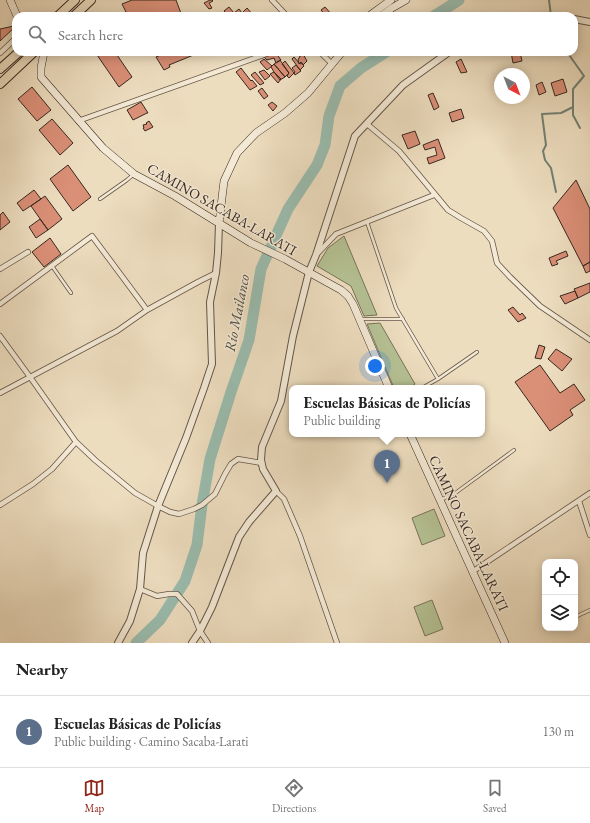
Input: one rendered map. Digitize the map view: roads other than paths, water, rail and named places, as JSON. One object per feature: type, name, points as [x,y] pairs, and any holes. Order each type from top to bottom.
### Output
[{"type":"highway","points":[[62,12],[75,0]]},
{"type":"highway","points":[[78,12],[91,0]]},
{"type":"highway","points":[[0,69],[15,56]]},
{"type":"highway","points":[[0,84],[30,56]]},
{"type":"main road","points":[[10,0],[15,12]]},
{"type":"main road","points":[[374,12],[391,0]]},
{"type":"main road","points":[[387,12],[406,0]]},
{"type":"main road","name":"CAMINO SACABA-LARATI","points":[[43,56],[41,77],[103,148],[134,174],[175,196],[251,242],[341,290],[348,296],[353,304],[388,385]]},
{"type":"main road","points":[[219,223],[224,182],[237,153],[256,133],[285,113],[308,93],[339,56]]},
{"type":"main road","name":"CAMINO SACABA-LARATI","points":[[411,437],[505,643]]},
{"type":"street","points":[[272,0],[283,12]]},
{"type":"street","points":[[578,20],[590,22]]},
{"type":"street","points":[[0,53],[12,42]]},
{"type":"street","points":[[78,121],[261,56]]},
{"type":"street","points":[[324,56],[332,64]]},
{"type":"street","points":[[336,643],[300,536],[284,499],[276,491],[263,469],[261,460],[262,447],[281,401],[293,336],[309,272],[355,136],[403,85],[444,56]]},
{"type":"street","points":[[367,124],[399,151],[448,210],[484,230],[492,241],[497,264],[510,277],[540,306],[590,340]]},
{"type":"street","points":[[316,255],[336,234],[434,195]]},
{"type":"street","points":[[118,643],[130,621],[140,589],[144,553],[158,506],[186,438],[212,364],[210,302],[216,273],[219,223]]},
{"type":"street","points":[[0,304],[92,236],[147,310]]},
{"type":"street","points":[[0,269],[28,252]]},
{"type":"street","points":[[0,393],[117,331],[147,310],[216,273]]},
{"type":"street","points":[[0,336],[76,442],[135,493],[170,512],[179,514],[202,505],[215,494],[231,464],[238,459],[262,463]]},
{"type":"street","points":[[0,505],[33,484],[52,469],[76,442]]},
{"type":"street","points":[[192,643],[212,607],[239,537],[249,522],[276,491]]},
{"type":"street","points":[[472,572],[590,493]]},
{"type":"street","points":[[579,501],[590,535]]},
{"type":"street","points":[[140,589],[157,596],[177,594],[192,611],[200,631],[208,643]]},
{"type":"lane","points":[[100,199],[134,174]]},
{"type":"lane","points":[[367,222],[396,308],[438,379]]},
{"type":"lane","points":[[52,266],[71,293]]},
{"type":"lane","points":[[360,320],[403,319]]},
{"type":"lane","points":[[427,385],[477,352]]},
{"type":"lane","points":[[440,500],[454,494],[514,450]]},
{"type":"lane","points":[[578,616],[590,610]]},
{"type":"waterway","name":"Río Mailanco","points":[[440,12],[459,0]]},
{"type":"waterway","points":[[549,0],[550,12]]},
{"type":"waterway","name":"Río Mailanco","points":[[136,643],[160,620],[185,581],[197,545],[210,459],[249,340],[261,269],[288,209],[317,165],[325,145],[329,116],[340,86],[361,68],[380,56]]},
{"type":"waterway","points":[[570,56],[584,76],[573,89],[573,115],[580,128]]},
{"type":"waterway","points":[[556,192],[551,168],[545,160],[543,151],[546,145],[542,114],[561,113],[573,107]]},
{"type":"place","name":"Escuelas Básicas de Policías","points":[[387,483]]}]
